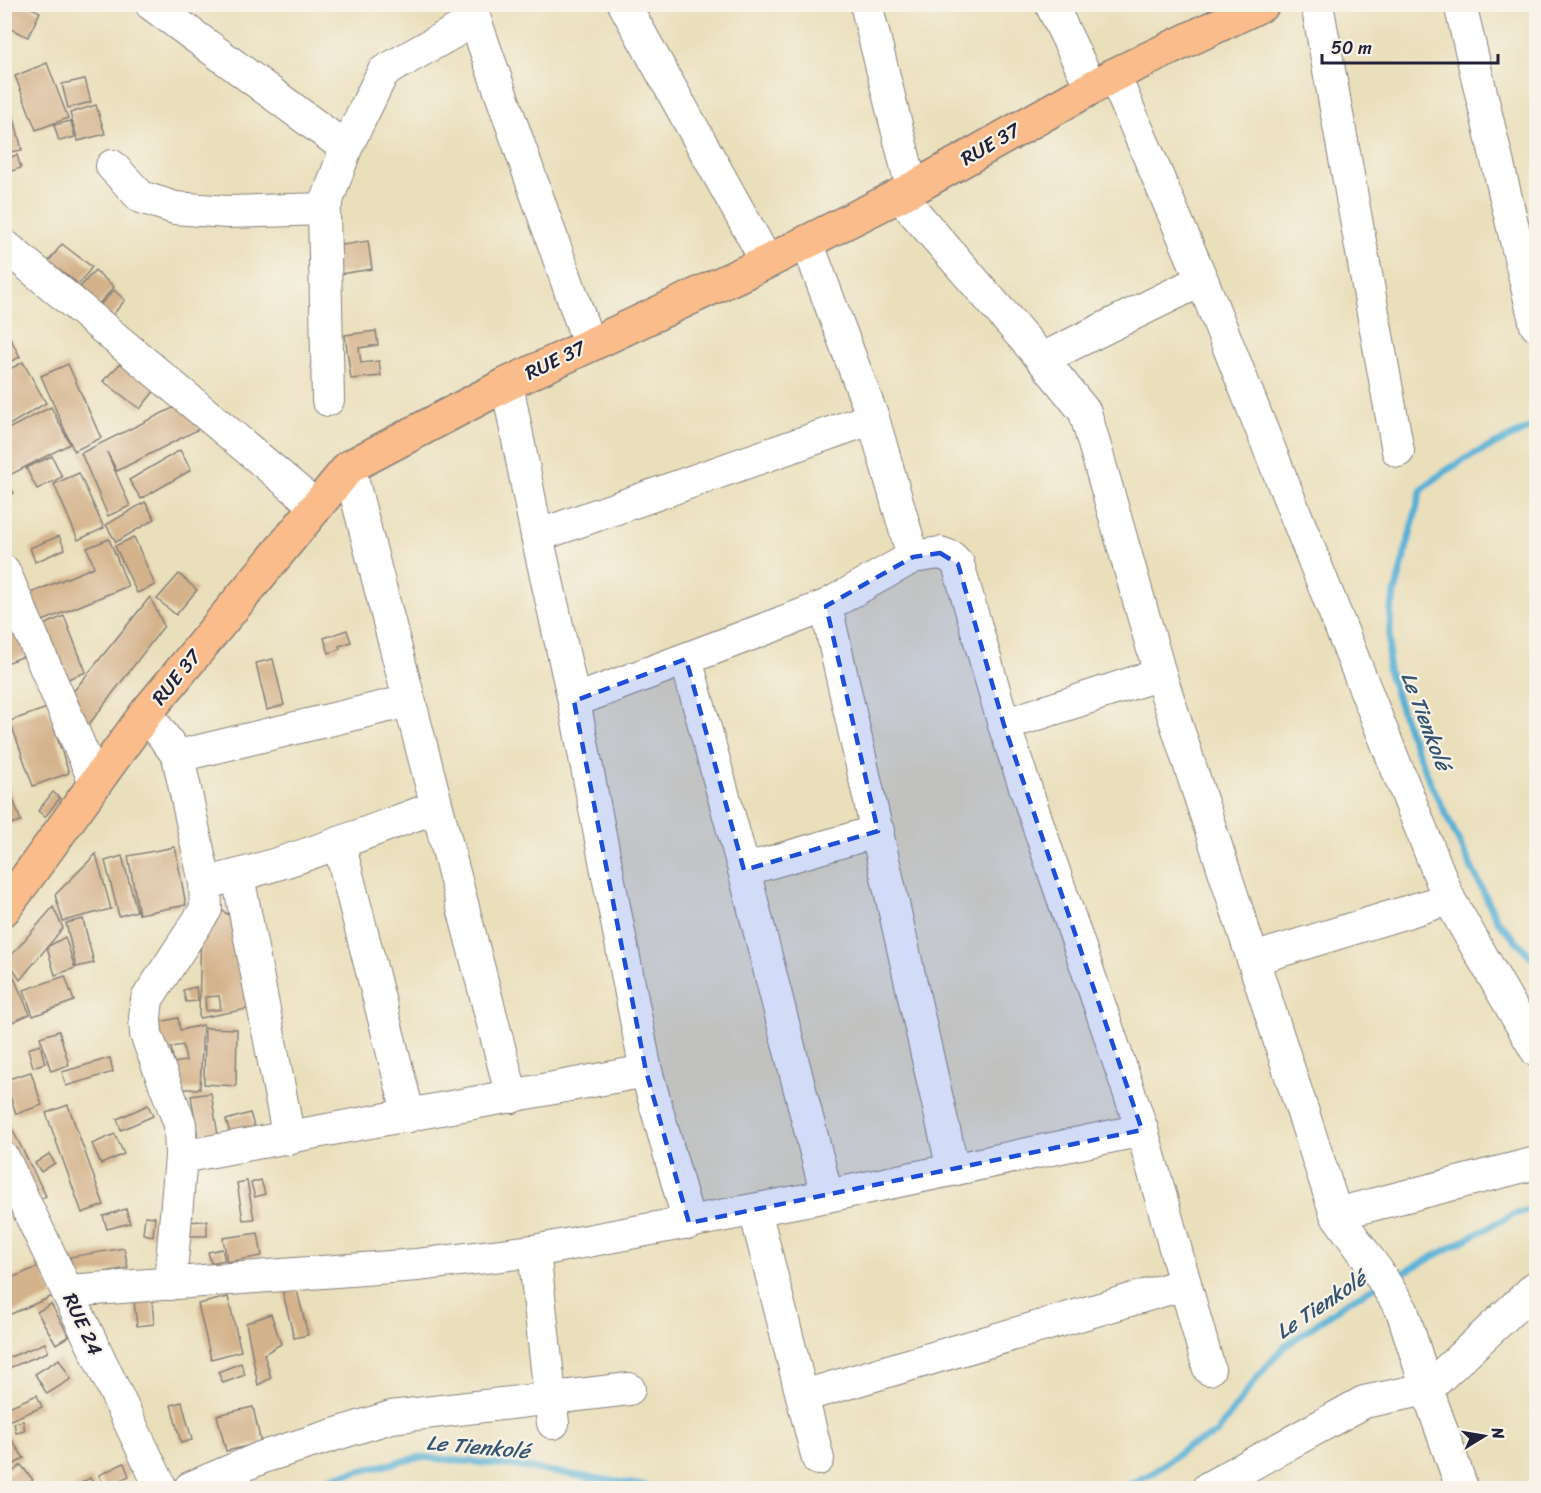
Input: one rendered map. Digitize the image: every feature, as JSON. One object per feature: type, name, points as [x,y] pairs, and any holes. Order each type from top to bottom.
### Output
[{"type":"main road","name":"RUE 37","points":[[4,909],[146,713],[349,467],[507,384],[588,344],[767,262],[905,192],[1103,81],[1216,14],[1263,4]]},
{"type":"street","points":[[151,4],[346,148]]},
{"type":"street","points":[[624,4],[767,262]]},
{"type":"street","points":[[866,4],[905,192],[1085,412],[1160,674],[1336,1214],[1402,1310],[1462,1488]]},
{"type":"street","points":[[1051,4],[1103,81],[1202,280],[1449,899],[1536,1050]]},
{"type":"street","points":[[1317,4],[1398,451]]},
{"type":"street","points":[[1460,4],[1536,325]]},
{"type":"street","points":[[328,400],[324,209],[346,148],[383,72],[478,11],[588,344]]},
{"type":"street","points":[[112,166],[141,197],[175,208],[227,212],[324,209]]},
{"type":"street","points":[[807,242],[873,418],[913,557]]},
{"type":"street","points":[[4,245],[316,506]]},
{"type":"street","points":[[1042,359],[1202,280]]},
{"type":"street","points":[[507,384],[537,536],[574,701],[646,1071],[689,1223]]},
{"type":"street","points":[[537,536],[873,418]]},
{"type":"street","points":[[349,467],[512,1097]]},
{"type":"street","points":[[574,701],[826,606],[913,557],[940,553],[951,557],[958,564],[1004,725],[1142,1130],[1209,1369]]},
{"type":"street","points":[[4,571],[95,782]]},
{"type":"street","points":[[826,606],[953,1170]]},
{"type":"street","points":[[686,659],[744,870],[827,1196]]},
{"type":"street","points":[[1004,725],[1160,674]]},
{"type":"street","points":[[178,756],[409,701]]},
{"type":"street","points":[[146,713],[178,756],[205,883],[206,909],[147,999],[145,1018],[146,1034],[180,1124],[181,1157],[170,1284]]},
{"type":"street","points":[[205,883],[238,876],[339,843],[436,807]]},
{"type":"street","points":[[744,870],[878,831]]},
{"type":"street","points":[[339,843],[409,1116]]},
{"type":"street","points":[[238,876],[289,1139]]},
{"type":"street","points":[[1252,959],[1449,899]]},
{"type":"street","points":[[181,1157],[289,1139],[646,1071]]},
{"type":"street","points":[[68,1292],[417,1265],[534,1251],[827,1196],[1142,1130]]},
{"type":"street","name":"RUE 24","points":[[4,1159],[161,1488]]},
{"type":"street","points":[[1336,1214],[1536,1163]]},
{"type":"street","points":[[755,1210],[818,1459]]},
{"type":"street","points":[[534,1251],[552,1410]]},
{"type":"street","points":[[802,1396],[1185,1284]]},
{"type":"street","points":[[1208,1488],[1364,1402],[1427,1389],[1536,1287]]},
{"type":"street","points":[[190,1488],[262,1457],[391,1417],[552,1410],[629,1389]]},
{"type":"highlighted area","points":[[940,553],[958,564],[1004,725],[1142,1130],[689,1223],[646,1071],[574,701],[686,659],[744,870],[878,831],[826,606],[913,557]]},
{"type":"building","points":[[4,4],[23,4],[40,12],[28,37],[4,26]]},
{"type":"building","points":[[47,63],[68,118],[36,130],[15,76]]},
{"type":"building","points":[[85,79],[91,102],[68,108],[62,84]]},
{"type":"building","points":[[8,94],[22,150],[4,153],[4,95]]},
{"type":"building","points":[[96,105],[105,134],[78,141],[70,113]]},
{"type":"building","points":[[71,121],[75,137],[59,141],[54,125]]},
{"type":"building","points":[[17,155],[21,168],[5,173],[4,159]]},
{"type":"building","points":[[368,241],[372,269],[334,275],[329,247]]},
{"type":"building","points":[[62,244],[92,267],[79,284],[48,262]]},
{"type":"building","points":[[95,270],[114,287],[99,304],[80,287]]},
{"type":"building","points":[[114,290],[125,300],[111,317],[99,306]]},
{"type":"building","points":[[4,326],[20,357],[4,365]]},
{"type":"building","points":[[376,331],[378,345],[359,348],[361,363],[379,361],[381,376],[351,379],[345,335]]},
{"type":"building","points":[[131,353],[163,380],[140,409],[103,381]]},
{"type":"building","points":[[23,362],[46,403],[6,427],[4,424],[4,372]]},
{"type":"building","points":[[68,364],[101,438],[74,451],[41,376]]},
{"type":"building","points":[[185,402],[199,429],[117,471],[107,452],[130,506],[108,516],[81,453]]},
{"type":"building","points":[[51,407],[70,444],[4,478],[4,431]]},
{"type":"building","points":[[180,450],[191,470],[141,499],[129,480]]},
{"type":"building","points":[[52,456],[62,477],[37,489],[26,468]]},
{"type":"building","points":[[79,473],[104,528],[78,540],[54,484]]},
{"type":"building","points":[[6,480],[14,493],[4,498],[4,481]]},
{"type":"building","points":[[145,502],[155,519],[116,542],[106,525]]},
{"type":"building","points":[[59,536],[65,549],[35,562],[30,548]]},
{"type":"building","points":[[134,537],[155,585],[137,593],[115,546]]},
{"type":"building","points":[[109,539],[128,586],[38,623],[26,595],[94,567],[87,548]]},
{"type":"building","points":[[179,574],[197,590],[176,615],[157,599]]},
{"type":"building","points":[[150,597],[164,626],[87,727],[73,692]]},
{"type":"building","points":[[4,598],[27,655],[4,664]]},
{"type":"building","points":[[64,616],[86,672],[63,681],[41,626]]},
{"type":"building","points":[[347,630],[351,642],[329,653],[324,638]]},
{"type":"building","points":[[273,659],[284,705],[267,710],[256,663]]},
{"type":"building","points":[[47,708],[69,773],[33,786],[10,721]]},
{"type":"building","points":[[4,778],[21,821],[4,826]]},
{"type":"building","points":[[53,792],[60,798],[45,817],[38,811]]},
{"type":"building","points":[[175,847],[186,905],[139,914],[128,856]]},
{"type":"building","points":[[96,854],[111,909],[63,921],[55,895]]},
{"type":"building","points":[[122,856],[137,911],[119,916],[105,861]]},
{"type":"building","points":[[53,907],[63,928],[20,980],[8,959]]},
{"type":"building","points":[[216,907],[234,918],[253,1008],[199,1018],[201,921]],"holes":[[[219,996],[221,1009],[206,1011],[205,997]]]},
{"type":"building","points":[[83,919],[94,963],[76,967],[66,923]]},
{"type":"building","points":[[65,937],[75,968],[55,975],[47,947]]},
{"type":"building","points":[[6,960],[30,1014],[8,1024],[4,1015],[4,962]]},
{"type":"building","points":[[65,976],[74,1001],[33,1016],[24,990]]},
{"type":"building","points":[[196,987],[198,1001],[186,1002],[183,990]]},
{"type":"building","points":[[178,1018],[180,1030],[203,1025],[200,1089],[174,1089],[146,1025]],"holes":[[[183,1045],[186,1061],[174,1063],[171,1047]]]},
{"type":"building","points":[[205,1028],[237,1029],[236,1086],[204,1084]]},
{"type":"building","points":[[59,1031],[69,1065],[51,1071],[40,1037]]},
{"type":"building","points":[[40,1045],[45,1063],[33,1067],[28,1049]]},
{"type":"building","points":[[110,1058],[113,1072],[66,1086],[62,1072]]},
{"type":"building","points":[[31,1072],[42,1105],[16,1114],[5,1080]]},
{"type":"building","points":[[211,1093],[219,1141],[199,1144],[191,1096]]},
{"type":"building","points":[[68,1105],[104,1205],[82,1213],[46,1113]]},
{"type":"building","points":[[148,1105],[153,1116],[121,1130],[117,1119]]},
{"type":"building","points":[[250,1113],[255,1129],[231,1136],[226,1120]]},
{"type":"building","points":[[7,1119],[46,1196],[36,1202],[4,1140],[4,1120]]},
{"type":"building","points":[[115,1134],[124,1154],[101,1164],[92,1144]]},
{"type":"building","points":[[49,1154],[55,1163],[41,1172],[35,1163]]},
{"type":"building","points":[[261,1180],[265,1194],[255,1197],[251,1183]]},
{"type":"building","points":[[247,1181],[254,1219],[243,1220],[237,1183]]},
{"type":"building","points":[[126,1209],[130,1223],[107,1229],[103,1216]]},
{"type":"building","points":[[145,1216],[155,1217],[153,1236],[143,1234]]},
{"type":"building","points":[[207,1221],[207,1236],[183,1236],[182,1222]]},
{"type":"building","points":[[258,1233],[262,1256],[227,1262],[223,1238]]},
{"type":"building","points":[[124,1248],[128,1268],[74,1277],[70,1257]]},
{"type":"building","points":[[222,1249],[225,1260],[211,1263],[208,1252]]},
{"type":"building","points":[[40,1266],[53,1296],[4,1317],[4,1281]]},
{"type":"building","points":[[296,1286],[308,1335],[294,1338],[282,1289]]},
{"type":"building","points":[[228,1297],[241,1351],[211,1359],[198,1304]]},
{"type":"building","points":[[152,1300],[154,1324],[137,1326],[134,1302]]},
{"type":"building","points":[[51,1304],[69,1336],[56,1344],[37,1312]]},
{"type":"building","points":[[271,1314],[281,1344],[264,1354],[271,1378],[258,1385],[246,1323]]},
{"type":"building","points":[[45,1343],[48,1352],[9,1368],[5,1359]]},
{"type":"building","points":[[59,1359],[71,1379],[47,1394],[35,1374]]},
{"type":"building","points":[[241,1363],[245,1375],[223,1383],[218,1372]]},
{"type":"building","points":[[37,1395],[42,1407],[8,1421],[4,1409]]},
{"type":"building","points":[[182,1402],[192,1440],[181,1443],[171,1405]]},
{"type":"building","points":[[253,1407],[261,1443],[226,1451],[217,1415]]},
{"type":"building","points":[[23,1421],[25,1431],[16,1433],[14,1423]]},
{"type":"building","points":[[4,1429],[24,1458],[4,1471]]},
{"type":"building","points":[[124,1463],[129,1476],[105,1487],[99,1475]]},
{"type":"building","points":[[21,1465],[33,1480],[23,1488],[8,1488],[4,1484],[4,1479]]},
{"type":"building","points":[[90,1478],[96,1488],[72,1488]]},
{"type":"waterway","name":"Le Tienkolé","points":[[1536,425],[1447,470],[1421,491],[1391,609],[1388,670],[1408,730],[1432,786],[1497,920],[1536,962]]},
{"type":"waterway","name":"Le Tienkolé","points":[[1391,1279],[1512,1215],[1536,1207]]},
{"type":"waterway","name":"Le Tienkolé","points":[[1123,1488],[1151,1474],[1187,1447],[1216,1434],[1260,1374],[1284,1347],[1350,1300],[1379,1285]]},
{"type":"waterway","name":"Le Tienkolé","points":[[299,1488],[338,1476],[421,1457],[515,1466],[657,1488]]}]
